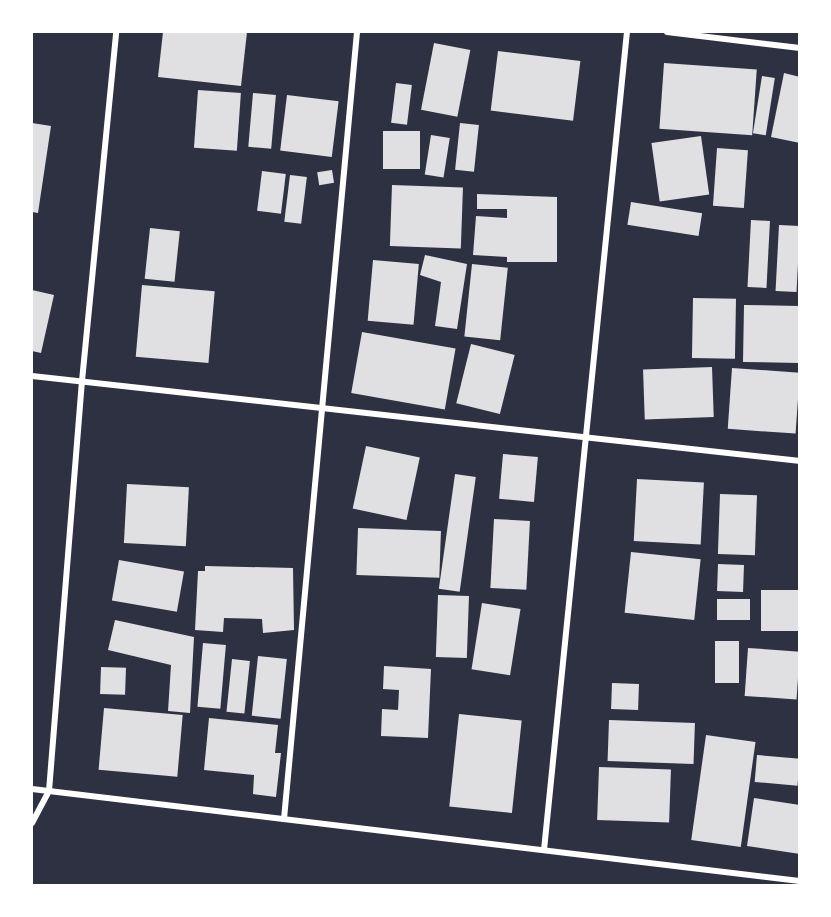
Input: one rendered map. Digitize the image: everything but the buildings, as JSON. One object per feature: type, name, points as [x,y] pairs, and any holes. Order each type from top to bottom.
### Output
[{"type":"street","points":[[32,823],[49,791],[82,381],[116,32]]},
{"type":"street","points":[[284,819],[357,32]]},
{"type":"street","points":[[544,850],[627,32]]},
{"type":"street","points":[[668,32],[800,48]]},
{"type":"street","points":[[32,376],[800,461]]},
{"type":"street","points":[[32,789],[800,881]]}]
